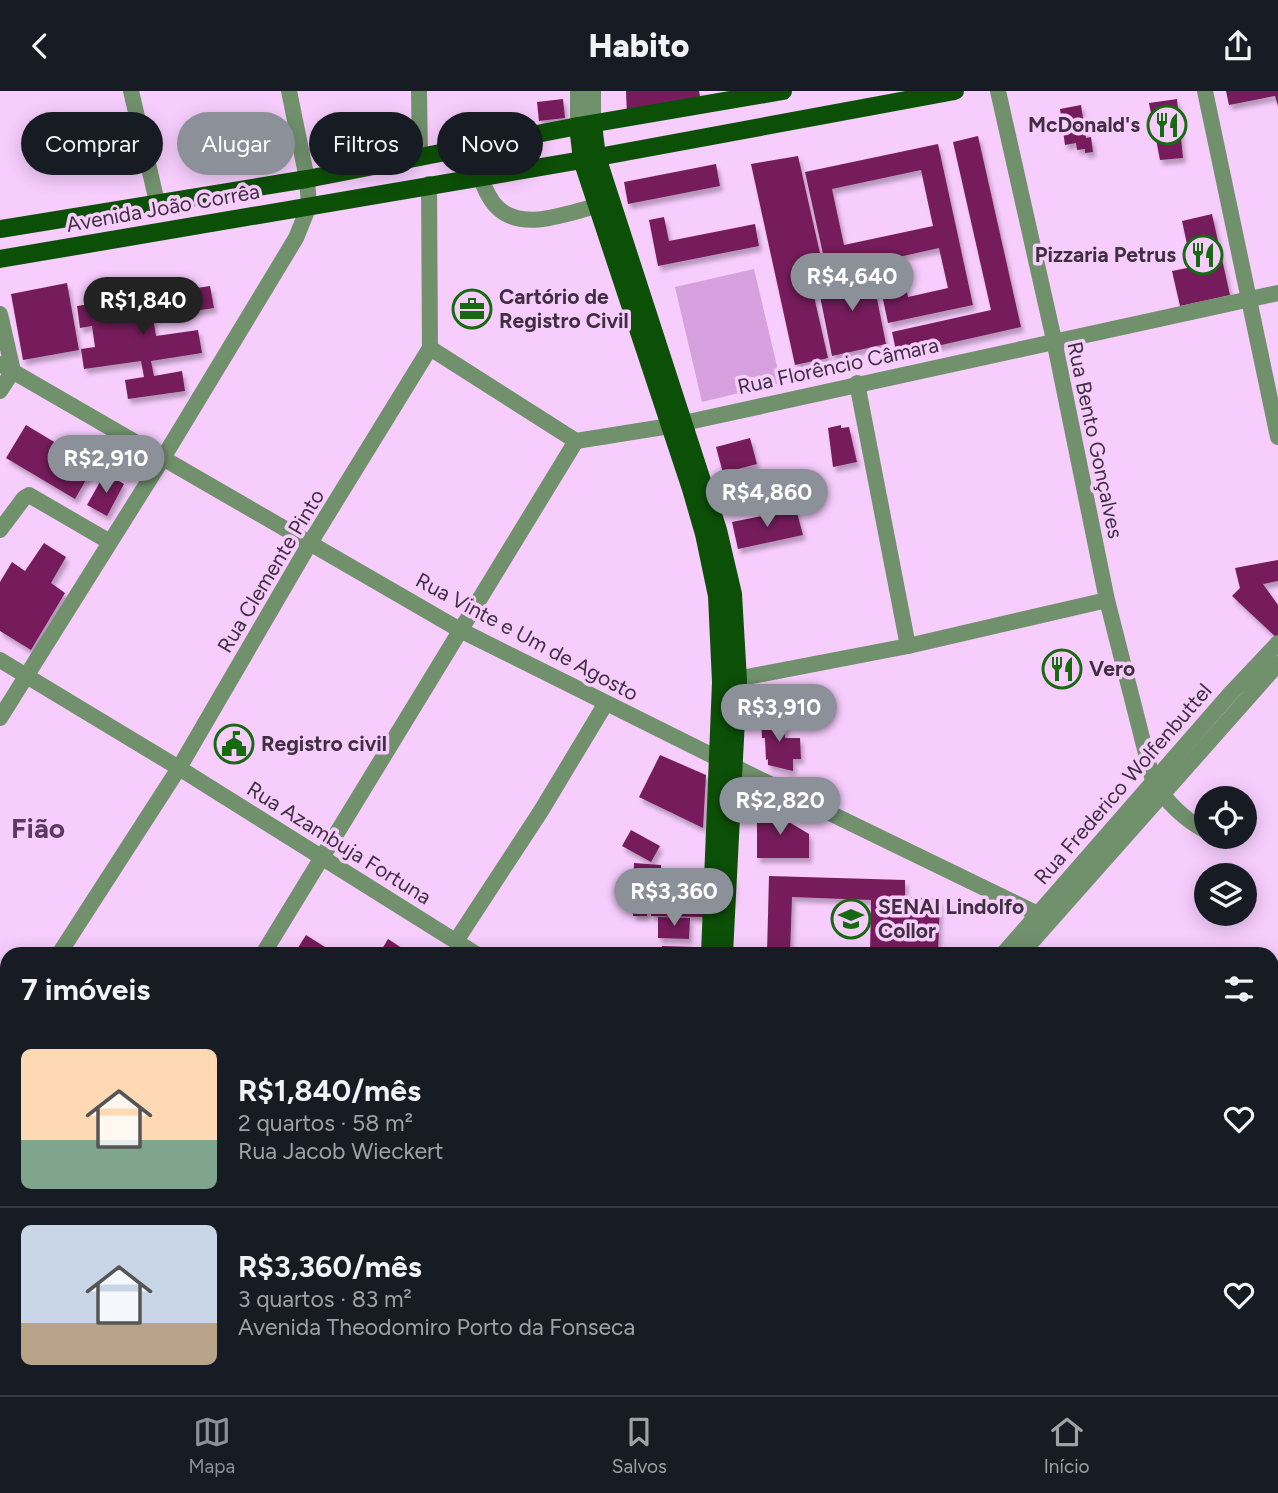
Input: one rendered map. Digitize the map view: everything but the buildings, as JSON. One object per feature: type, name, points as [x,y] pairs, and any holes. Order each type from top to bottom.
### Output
[{"type":"main road","name":"Avenida João Corrêa","points":[[423,157],[585,125],[783,91]]},
{"type":"main road","name":"Avenida João Corrêa","points":[[0,229],[157,202],[429,184],[589,158],[955,91]]},
{"type":"main road","points":[[585,125],[597,206],[625,267]]},
{"type":"main road","points":[[589,158],[733,594],[722,856],[724,947]]},
{"type":"main road","name":"Avenida João Corrêa","points":[[0,259],[308,191],[362,175]]},
{"type":"main road","points":[[711,947],[722,856]]},
{"type":"street","points":[[131,91],[157,202]]},
{"type":"street","points":[[0,718],[163,458],[296,238],[308,191],[289,91]]},
{"type":"street","points":[[419,91],[419,112]]},
{"type":"street","points":[[578,91],[585,125]]},
{"type":"street","points":[[585,125],[593,91]]},
{"type":"street","name":"Rua Bento Gonçalves","points":[[998,91],[1054,340],[1107,600],[1157,787]]},
{"type":"street","points":[[1205,91],[1278,437]]},
{"type":"street","points":[[480,176],[494,204],[506,215],[532,221],[597,206]]},
{"type":"street","points":[[267,947],[576,441],[430,348],[429,184]]},
{"type":"street","name":"Rua Florêncio Câmara","points":[[576,441],[677,424],[1278,293]]},
{"type":"street","points":[[0,314],[6,367],[0,391]]},
{"type":"street","name":"Rua Clemente Pinto","points":[[64,947],[179,768],[310,543],[430,348]]},
{"type":"street","name":"Rua Vinte e Um de Agosto","points":[[6,367],[460,630],[1043,917]]},
{"type":"street","points":[[857,383],[908,646]]},
{"type":"street","points":[[0,530],[24,498],[34,495],[110,543]]},
{"type":"street","points":[[729,681],[908,646],[1107,600]]},
{"type":"street","name":"Rua Frederico Wolfenbuttel","points":[[1011,947],[1043,917],[1235,700],[1278,643]]},
{"type":"street","name":"Rua Azambuja Fortuna","points":[[0,660],[465,947]]},
{"type":"street","name":"Rua Frederico Wolfenbuttel","points":[[1235,700],[1278,664]]},
{"type":"street","points":[[456,941],[541,811],[607,703]]},
{"type":"street","points":[[1157,787],[1178,810],[1194,822]]},
{"type":"street","name":"Rua Frederico Wolfenbuttel","points":[[1025,947],[1043,917]]},
{"type":"shaded area","points":[[754,269],[781,383],[702,402],[675,287]]},
{"type":"place","name":"McDonald's","points":[[1167,125]]},
{"type":"place","name":"Pizzaria Petrus","points":[[1203,255]]},
{"type":"place","name":"Cartório de Registro Civil","points":[[472,309]]},
{"type":"place","name":"Vero","points":[[1062,669]]},
{"type":"place","name":"Registro civil","points":[[234,744]]},
{"type":"place","name":"SENAI Lindolfo Collor","points":[[851,919]]},
{"type":"district","name":"Fião","points":[[38,828]]}]
